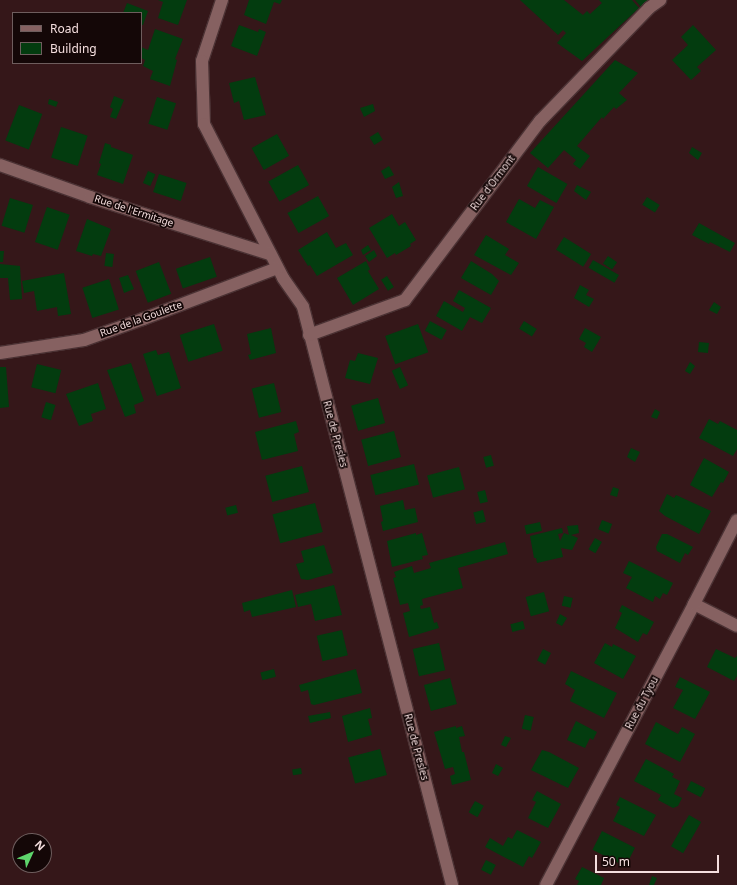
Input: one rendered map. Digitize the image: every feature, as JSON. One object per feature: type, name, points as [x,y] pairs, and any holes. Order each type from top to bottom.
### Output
[{"type":"street","name":"Rue de Presles","points":[[222,0],[202,61],[204,124],[277,268],[303,307],[452,885]]},
{"type":"street","name":"Rue d'Ormont","points":[[309,335],[405,300],[540,121],[649,8],[660,0]]},
{"type":"street","name":"Rue de l'Ermitage","points":[[0,165],[90,197],[270,254]]},
{"type":"street","name":"Rue de la Goulette","points":[[0,352],[84,340],[143,320],[277,268]]},
{"type":"street","name":"Rue du Tyou","points":[[546,885],[737,520]]},
{"type":"street","points":[[694,604],[737,626]]},
{"type":"building","points":[[158,0],[187,0],[178,25],[158,18],[163,2]]},
{"type":"building","points":[[249,0],[282,0],[280,4],[274,2],[266,24],[244,15]]},
{"type":"building","points":[[520,0],[564,0],[583,15],[587,11],[590,14],[602,3],[599,0],[632,0],[639,8],[582,61],[557,43],[566,33],[563,30],[558,35]]},
{"type":"building","points":[[635,0],[648,0],[641,7]]},
{"type":"building","points":[[127,3],[148,11],[143,25],[142,12],[123,12]]},
{"type":"building","points":[[239,25],[258,32],[259,29],[266,32],[257,56],[231,46]]},
{"type":"building","points":[[693,25],[716,50],[697,67],[701,71],[691,80],[672,60],[688,45],[681,37]]},
{"type":"building","points":[[155,29],[183,39],[175,59],[177,60],[170,86],[150,79],[153,71],[143,66],[145,60],[142,58],[142,47],[148,50]]},
{"type":"building","points":[[615,60],[638,73],[619,93],[627,100],[616,109],[614,107],[603,119],[602,117],[577,146],[590,156],[580,169],[573,164],[576,160],[564,150],[548,168],[530,153]]},
{"type":"building","points":[[255,77],[266,115],[244,120],[239,101],[234,103],[229,83]]},
{"type":"building","points":[[114,96],[124,100],[116,119],[110,117],[113,109],[110,107]]},
{"type":"building","points":[[157,97],[176,103],[167,130],[148,124]]},
{"type":"building","points":[[49,99],[58,102],[56,107],[48,104]]},
{"type":"building","points":[[373,104],[375,111],[364,117],[360,108]]},
{"type":"building","points":[[19,105],[42,114],[29,149],[5,140]]},
{"type":"building","points":[[61,127],[88,136],[78,166],[51,157]]},
{"type":"building","points":[[378,132],[383,140],[374,145],[370,137]]},
{"type":"building","points":[[277,134],[289,156],[264,170],[252,148]]},
{"type":"building","points":[[105,143],[111,145],[111,147],[133,155],[123,184],[97,175],[101,164],[99,163]]},
{"type":"building","points":[[692,147],[702,153],[698,160],[689,153]]},
{"type":"building","points":[[298,165],[309,185],[279,202],[268,181]]},
{"type":"building","points":[[389,166],[394,175],[385,179],[381,171]]},
{"type":"building","points":[[538,167],[567,184],[556,203],[527,186]]},
{"type":"building","points":[[148,171],[155,174],[150,186],[143,183]]},
{"type":"building","points":[[159,174],[187,183],[181,201],[153,192]]},
{"type":"building","points":[[399,182],[403,196],[396,198],[392,187]]},
{"type":"building","points":[[577,185],[591,192],[586,200],[574,191]]},
{"type":"building","points":[[318,196],[329,216],[299,233],[287,213]]},
{"type":"building","points":[[647,197],[660,205],[655,213],[642,205]]},
{"type":"building","points":[[10,198],[33,205],[24,233],[2,226]]},
{"type":"building","points":[[519,199],[535,208],[540,200],[554,207],[536,239],[506,222]]},
{"type":"building","points":[[47,207],[70,215],[58,250],[35,242]]},
{"type":"building","points":[[392,214],[399,226],[405,222],[416,240],[410,244],[411,246],[396,255],[395,253],[387,258],[369,228]]},
{"type":"building","points":[[87,219],[111,229],[101,256],[93,254],[92,256],[76,251]]},
{"type":"building","points":[[699,223],[735,243],[730,252],[710,242],[709,244],[692,235]]},
{"type":"building","points":[[327,232],[336,248],[346,243],[353,255],[317,276],[310,265],[308,266],[298,250]]},
{"type":"building","points":[[486,235],[509,249],[505,255],[519,263],[511,275],[474,255]]},
{"type":"building","points":[[564,237],[591,254],[583,267],[556,250]]},
{"type":"building","points":[[368,245],[371,250],[363,255],[361,250]]},
{"type":"building","points":[[374,250],[377,256],[369,262],[365,256]]},
{"type":"building","points":[[0,251],[4,251],[3,262],[0,262]]},
{"type":"building","points":[[106,253],[114,254],[112,267],[104,266]]},
{"type":"building","points":[[608,256],[617,262],[612,270],[603,263]]},
{"type":"building","points":[[210,257],[217,277],[183,289],[176,269]]},
{"type":"building","points":[[593,260],[619,275],[614,283],[588,268]]},
{"type":"building","points":[[366,261],[370,269],[368,271],[379,289],[353,305],[337,278]]},
{"type":"building","points":[[471,261],[492,274],[499,281],[491,295],[461,278]]},
{"type":"building","points":[[159,262],[171,294],[148,303],[136,271]]},
{"type":"building","points":[[0,264],[20,266],[22,299],[10,300],[8,278],[0,278]]},
{"type":"building","points":[[64,273],[71,314],[58,316],[57,307],[37,311],[34,291],[24,293],[22,281]]},
{"type":"building","points":[[128,275],[134,289],[124,293],[119,278]]},
{"type":"building","points":[[387,276],[394,287],[388,291],[381,280]]},
{"type":"building","points":[[109,279],[119,309],[92,318],[82,288]]},
{"type":"building","points":[[580,285],[589,290],[586,295],[594,299],[589,307],[574,298]]},
{"type":"building","points":[[459,290],[491,308],[482,323],[470,317],[462,331],[436,316],[444,301],[463,312],[465,308],[453,301]]},
{"type":"building","points":[[714,302],[721,307],[717,314],[709,310]]},
{"type":"building","points":[[430,321],[447,330],[442,340],[425,331]]},
{"type":"building","points":[[524,321],[537,329],[532,337],[519,329]]},
{"type":"building","points":[[214,324],[223,351],[188,362],[180,335]]},
{"type":"building","points":[[418,324],[428,352],[395,364],[385,336]]},
{"type":"building","points":[[271,328],[276,353],[250,360],[248,355],[251,354],[247,334]]},
{"type":"building","points":[[585,328],[601,337],[592,352],[584,347],[586,343],[579,339]]},
{"type":"building","points":[[699,342],[709,343],[708,353],[698,352]]},
{"type":"building","points":[[156,350],[158,355],[169,352],[181,388],[157,396],[143,354]]},
{"type":"building","points":[[358,353],[378,358],[370,384],[345,378],[350,360],[355,361]]},
{"type":"building","points":[[690,362],[695,366],[690,374],[685,371]]},
{"type":"building","points":[[131,363],[144,401],[134,405],[136,413],[125,417],[107,370]]},
{"type":"building","points":[[37,364],[61,370],[55,393],[31,387]]},
{"type":"building","points":[[0,367],[6,367],[9,407],[0,408]]},
{"type":"building","points":[[400,367],[408,385],[400,389],[392,371]]},
{"type":"building","points":[[98,383],[106,409],[91,414],[93,421],[79,426],[66,394]]},
{"type":"building","points":[[274,383],[281,412],[259,418],[252,389]]},
{"type":"building","points":[[378,398],[385,423],[358,431],[351,406]]},
{"type":"building","points":[[46,402],[56,405],[51,420],[41,417]]},
{"type":"building","points":[[655,409],[660,412],[657,419],[651,417]]},
{"type":"building","points":[[709,419],[718,424],[720,421],[737,430],[737,449],[733,456],[699,438]]},
{"type":"building","points":[[296,421],[299,432],[294,434],[298,451],[262,460],[255,432]]},
{"type":"building","points":[[394,431],[401,457],[368,466],[361,440]]},
{"type":"building","points":[[631,448],[640,452],[635,462],[627,457]]},
{"type":"building","points":[[491,455],[494,466],[486,468],[483,457]]},
{"type":"building","points":[[704,458],[729,472],[723,483],[721,482],[712,497],[690,485]]},
{"type":"building","points":[[414,464],[419,484],[375,495],[370,475]]},
{"type":"building","points":[[302,466],[309,492],[272,502],[265,476]]},
{"type":"building","points":[[459,467],[465,489],[433,498],[427,476]]},
{"type":"building","points":[[613,487],[619,489],[617,497],[610,495]]},
{"type":"building","points":[[485,490],[488,502],[480,504],[477,492]]},
{"type":"building","points":[[667,494],[674,498],[676,495],[711,511],[699,534],[665,516],[659,511]]},
{"type":"building","points":[[403,500],[405,510],[415,508],[418,522],[383,531],[380,506]]},
{"type":"building","points":[[315,503],[323,532],[280,543],[272,514]]},
{"type":"building","points":[[236,505],[238,513],[227,515],[225,508]]},
{"type":"building","points":[[483,510],[486,522],[476,524],[473,512]]},
{"type":"building","points":[[602,520],[612,524],[608,533],[598,529]]},
{"type":"building","points":[[540,522],[542,531],[526,534],[524,526]]},
{"type":"building","points":[[578,525],[579,533],[571,535],[578,538],[572,550],[561,548],[563,557],[537,563],[536,558],[534,558],[530,536],[562,528],[563,533],[558,534],[560,541],[564,533],[569,535],[567,526]]},
{"type":"building","points":[[416,533],[416,535],[422,533],[428,555],[422,556],[423,559],[392,567],[387,541]]},
{"type":"building","points":[[662,534],[667,534],[693,547],[688,555],[685,553],[680,563],[657,551],[656,547]]},
{"type":"building","points":[[595,538],[602,542],[595,553],[588,549]]},
{"type":"building","points":[[505,542],[508,554],[458,568],[463,588],[422,599],[423,605],[420,606],[421,609],[430,607],[434,623],[437,622],[439,628],[409,637],[403,613],[410,611],[408,603],[400,605],[393,578],[396,577],[394,572],[412,566],[414,573],[431,568],[429,563]]},
{"type":"building","points":[[324,545],[333,573],[308,580],[301,579],[296,564],[304,562],[301,551]]},
{"type":"building","points":[[629,561],[673,583],[667,595],[663,593],[660,599],[655,596],[653,602],[626,588],[632,577],[623,573]]},
{"type":"building","points":[[334,585],[342,615],[315,621],[311,604],[298,607],[295,595]]},
{"type":"building","points":[[292,590],[296,607],[252,617],[250,610],[244,612],[242,603]]},
{"type":"building","points":[[544,592],[549,611],[531,616],[526,597]]},
{"type":"building","points":[[564,596],[573,598],[571,608],[562,606]]},
{"type":"building","points":[[622,605],[654,622],[647,635],[643,633],[638,642],[615,628],[622,613],[619,611]]},
{"type":"building","points":[[560,614],[567,618],[562,626],[556,623]]},
{"type":"building","points":[[523,621],[525,629],[512,632],[510,624]]},
{"type":"building","points":[[342,630],[348,655],[323,661],[317,636]]},
{"type":"building","points":[[439,643],[445,670],[419,676],[413,649]]},
{"type":"building","points":[[605,643],[612,647],[613,644],[636,656],[623,679],[594,663]]},
{"type":"building","points":[[543,649],[551,653],[545,665],[537,661]]},
{"type":"building","points":[[716,649],[735,658],[737,656],[737,676],[734,681],[707,667]]},
{"type":"building","points":[[274,669],[276,677],[262,680],[260,672]]},
{"type":"building","points":[[356,669],[362,693],[314,705],[311,704],[308,690],[301,692],[299,685]]},
{"type":"building","points":[[571,671],[617,693],[604,718],[570,701],[575,690],[565,684]]},
{"type":"building","points":[[680,677],[710,692],[695,719],[673,708],[683,690],[675,687]]},
{"type":"building","points":[[450,678],[457,704],[431,711],[424,685]]},
{"type":"building","points":[[370,708],[372,718],[368,719],[372,735],[348,742],[342,716]]},
{"type":"building","points":[[330,712],[331,718],[310,723],[308,716]]},
{"type":"building","points":[[525,715],[534,717],[531,731],[522,729]]},
{"type":"building","points":[[576,721],[597,732],[593,740],[590,738],[585,748],[567,740]]},
{"type":"building","points":[[656,722],[678,734],[682,727],[695,734],[680,762],[645,744]]},
{"type":"building","points":[[456,726],[456,728],[462,726],[465,736],[459,737],[471,780],[452,785],[450,776],[455,774],[453,767],[445,769],[434,732]]},
{"type":"building","points":[[505,736],[511,738],[506,747],[501,745]]},
{"type":"building","points":[[380,749],[387,775],[355,784],[348,758]]},
{"type":"building","points":[[542,750],[549,752],[579,768],[568,788],[531,770]]},
{"type":"building","points":[[646,759],[674,774],[672,777],[680,781],[674,794],[682,798],[678,806],[673,808],[658,800],[661,795],[634,781]]},
{"type":"building","points":[[496,764],[503,768],[498,776],[492,773]]},
{"type":"building","points":[[301,768],[302,774],[293,775],[292,769]]},
{"type":"building","points":[[691,781],[705,788],[701,797],[686,790]]},
{"type":"building","points":[[537,791],[561,804],[548,828],[528,818],[536,802],[532,800]]},
{"type":"building","points":[[620,797],[656,815],[644,836],[613,821],[620,807],[616,805]]},
{"type":"building","points":[[475,801],[484,806],[477,817],[469,812]]},
{"type":"building","points":[[689,815],[701,822],[683,853],[671,846]]},
{"type":"building","points":[[517,830],[541,842],[532,858],[529,856],[523,867],[485,847],[490,838],[503,846],[508,837],[512,839]]},
{"type":"building","points":[[602,831],[635,848],[625,867],[592,850]]},
{"type":"building","points":[[486,860],[496,865],[491,875],[481,870]]},
{"type":"building","points":[[582,867],[604,878],[601,885],[577,885],[579,881],[575,879]]},
{"type":"building","points":[[652,876],[657,878],[654,885],[649,885]]}]
